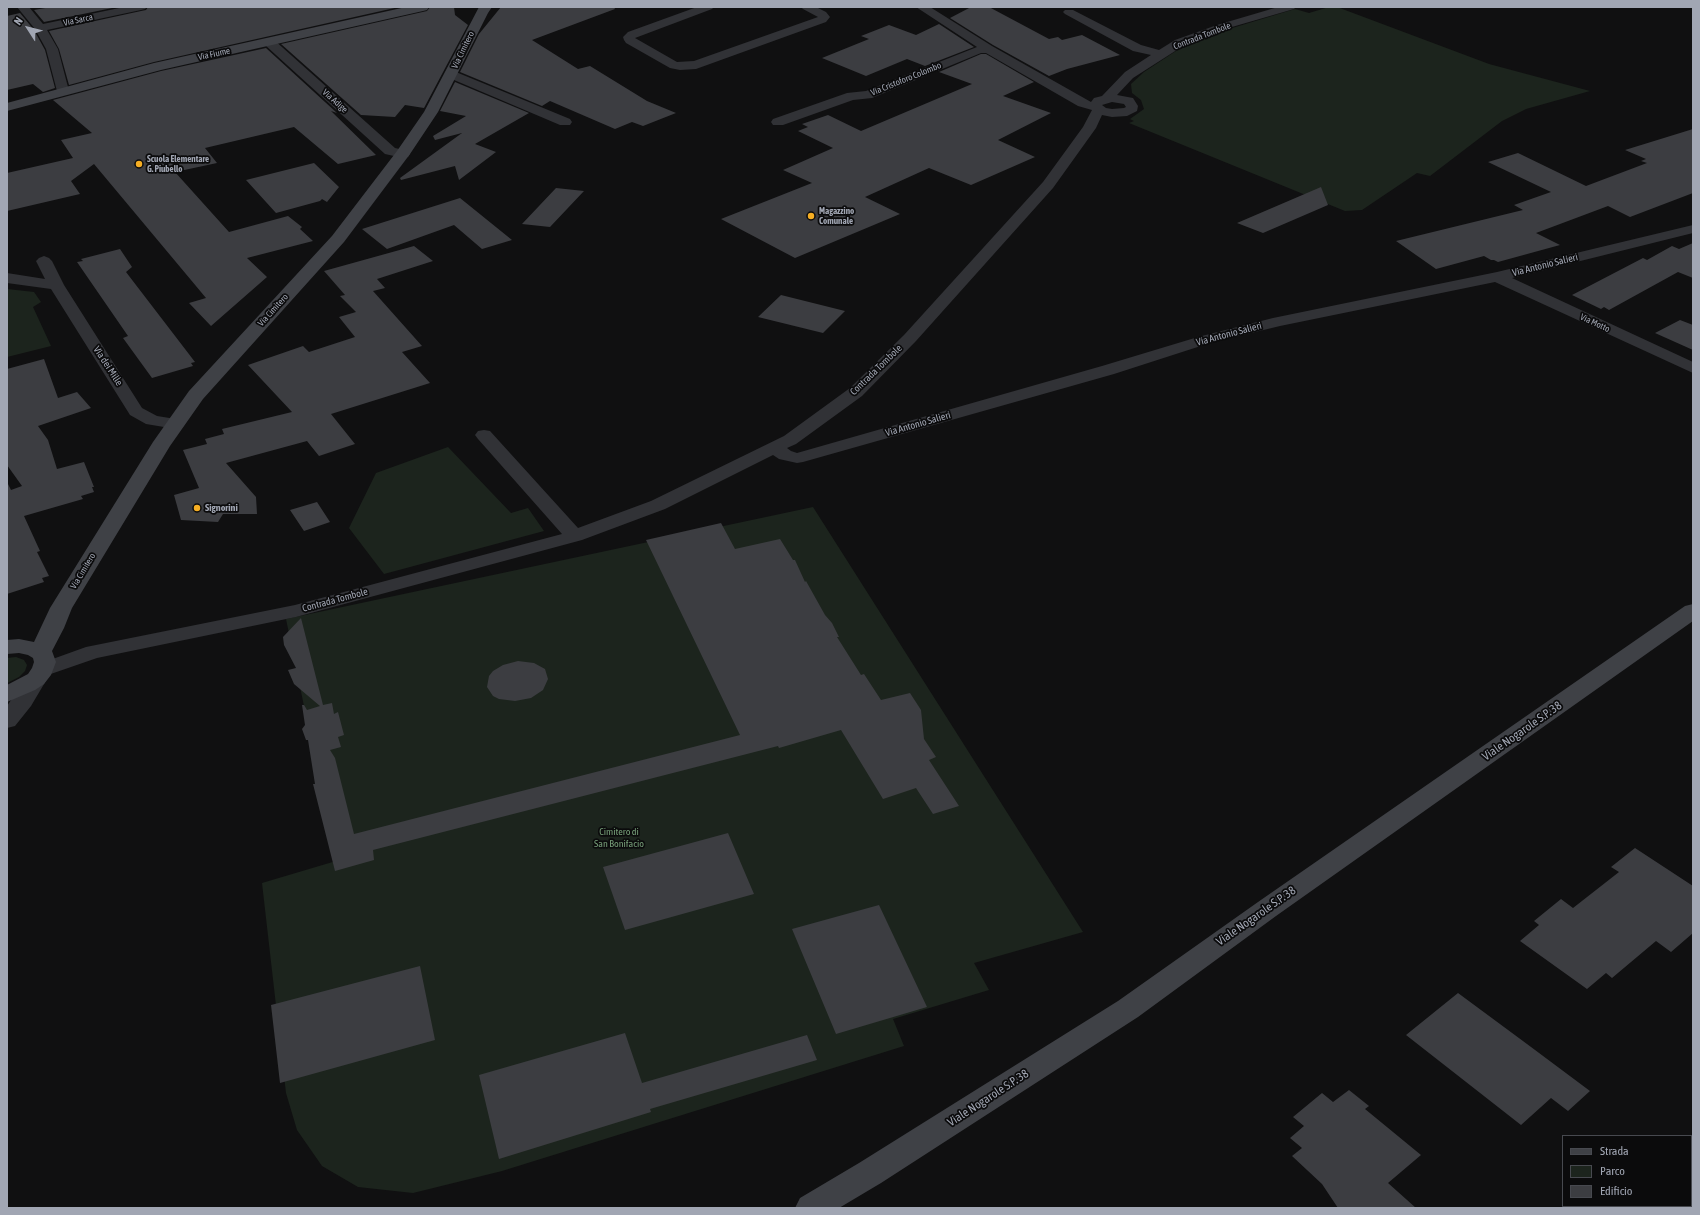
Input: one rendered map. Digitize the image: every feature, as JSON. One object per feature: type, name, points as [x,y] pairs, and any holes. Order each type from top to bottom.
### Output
[{"type":"street","points":[[23,7],[40,28],[52,49],[63,91]]},
{"type":"street","name":"Via Sarca","points":[[40,28],[141,7]]},
{"type":"street","name":"Via Fiume","points":[[7,107],[159,66],[423,7]]},
{"type":"street","points":[[708,7],[632,34],[629,37],[630,40],[674,65],[696,65],[824,18],[822,14],[807,7]]},
{"type":"street","points":[[922,7],[988,49],[1073,97],[1102,104],[1112,113],[1127,108],[1122,82]]},
{"type":"street","name":"Contrada Tombole","points":[[41,664],[296,610],[575,536],[658,504],[790,440],[856,392],[910,338],[1048,185],[1089,128],[1102,104],[1129,75],[1179,43],[1214,30],[1290,7]]},
{"type":"street","name":"Via Cimitero","points":[[7,721],[23,701],[41,664],[61,608],[160,446],[196,395],[338,239],[403,154],[431,112],[482,9]]},
{"type":"street","points":[[1069,12],[1137,48],[1160,54]]},
{"type":"street","name":"Via Adige","points":[[269,42],[390,151],[403,154]]},
{"type":"street","name":"Via Cristoforo Colombo","points":[[778,122],[851,96],[868,95],[979,50],[988,49]]},
{"type":"street","points":[[451,74],[565,122]]},
{"type":"street","name":"Contrada Tombole","points":[[1089,128],[1127,108]]},
{"type":"street","name":"Via Antonio Salieri","points":[[772,448],[785,455],[797,458],[1242,330],[1279,321],[1497,277],[1693,229]]},
{"type":"street","name":"Via dei Mille","points":[[44,261],[56,285],[136,411],[152,420],[176,424]]},
{"type":"street","name":"Via Motto","points":[[1497,277],[1693,368]]},
{"type":"street","points":[[7,278],[56,285]]},
{"type":"street","points":[[484,435],[575,536]]},
{"type":"street","name":"Via Cimitero","points":[[9,647],[31,634],[61,608]]},
{"type":"street","name":"Viale Nogarole S.P. 38","points":[[811,1208],[876,1169],[1128,1009],[1273,904],[1693,611]]},
{"type":"street","points":[[7,694],[27,685],[41,664],[28,647],[9,647]]},
{"type":"green space","points":[[1329,7],[1337,7],[1489,64],[1590,91],[1526,109],[1502,121],[1430,176],[1417,173],[1362,210],[1345,211],[1129,123],[1134,121],[1130,119],[1144,109],[1141,100],[1132,93],[1131,84],[1144,72],[1176,51],[1229,29],[1295,9],[1309,13]]},
{"type":"green space","points":[[7,289],[34,292],[41,302],[33,307],[51,346],[7,357]]},
{"type":"green space","points":[[448,447],[511,513],[528,508],[544,531],[384,574],[349,528],[376,473]]},
{"type":"green space","name":"Cimitero di San Bonifacio","points":[[813,507],[1083,932],[974,963],[989,990],[893,1019],[904,1046],[502,1171],[413,1193],[358,1187],[322,1166],[297,1130],[286,1093],[262,883],[336,861],[286,619]]},
{"type":"green space","points":[[16,657],[24,660],[27,665],[25,671],[19,677],[7,683],[7,658]]},
{"type":"building","points":[[51,7],[117,7],[44,22],[34,10]]},
{"type":"building","points":[[148,7],[399,7],[154,62],[69,85],[59,49],[49,31],[146,10]]},
{"type":"building","points":[[430,7],[454,7],[455,15],[468,25],[424,108],[405,105],[395,117],[361,115],[281,44],[427,11]]},
{"type":"building","points":[[501,7],[614,7],[615,9],[532,40],[578,69],[590,66],[647,101],[676,113],[643,126],[632,122],[615,129],[550,101],[542,106],[460,72],[479,34]]},
{"type":"building","points":[[971,7],[989,7],[1049,39],[1058,37],[1062,40],[1082,35],[1120,55],[1067,69],[1049,76],[993,45],[950,18]]},
{"type":"building","points":[[20,13],[34,30],[45,50],[55,88],[43,92],[33,84],[7,90],[7,16]]},
{"type":"building","points":[[939,24],[974,47],[925,66],[907,59],[866,76],[822,58],[869,39],[861,36],[889,25],[916,35]]},
{"type":"building","points":[[266,48],[337,113],[331,111],[376,155],[338,164],[294,127],[205,148],[217,163],[175,172],[229,232],[288,216],[302,227],[300,229],[313,241],[247,258],[267,277],[211,326],[189,303],[206,298],[94,164],[71,181],[80,194],[7,211],[7,173],[73,158],[61,140],[92,133],[53,100],[161,71]]},
{"type":"building","points":[[981,54],[986,54],[1034,82],[1003,96],[1051,113],[998,140],[1035,157],[971,185],[929,168],[865,197],[900,214],[795,258],[721,219],[812,183],[783,170],[833,148],[798,131],[808,127],[802,124],[828,115],[861,131],[972,84],[939,72]]},
{"type":"building","points":[[455,82],[529,113],[475,144],[496,152],[459,180],[455,166],[401,180],[400,178],[462,133],[435,140],[433,136],[466,116],[440,111]]},
{"type":"building","points":[[1693,129],[1693,193],[1630,217],[1608,206],[1536,233],[1560,245],[1498,262],[1484,256],[1436,269],[1396,241],[1523,210],[1514,205],[1551,192],[1488,162],[1518,153],[1586,186],[1647,163],[1641,161],[1646,159],[1625,150]]},
{"type":"building","points":[[314,163],[339,187],[327,202],[322,199],[320,201],[276,213],[246,180]]},
{"type":"building","points":[[1321,187],[1328,205],[1263,233],[1237,223]]},
{"type":"building","points":[[556,188],[584,191],[550,227],[522,224]]},
{"type":"building","points":[[460,198],[512,240],[482,249],[454,225],[387,249],[362,229]]},
{"type":"building","points":[[1693,243],[1693,278],[1678,272],[1609,310],[1604,307],[1601,309],[1572,295],[1643,258],[1647,260],[1672,246],[1679,249]]},
{"type":"building","points":[[414,246],[433,261],[377,279],[385,288],[373,291],[422,346],[402,352],[430,383],[331,414],[355,444],[319,456],[307,441],[226,463],[256,497],[257,514],[223,514],[218,522],[181,520],[174,495],[199,488],[183,450],[207,444],[205,439],[224,434],[222,429],[292,412],[248,365],[303,346],[309,352],[355,337],[339,317],[356,312],[340,296],[345,295],[324,271]]},
{"type":"building","points":[[120,249],[132,267],[126,272],[195,362],[191,363],[193,366],[152,378],[123,338],[128,336],[77,262],[83,261],[81,259]]},
{"type":"building","points":[[781,295],[845,311],[823,333],[758,317]]},
{"type":"building","points":[[1680,320],[1693,325],[1693,350],[1655,333]]},
{"type":"building","points":[[44,359],[58,398],[77,392],[91,408],[38,426],[48,440],[57,469],[84,462],[94,487],[92,487],[94,492],[81,496],[83,499],[24,516],[40,551],[37,552],[49,576],[42,578],[44,582],[7,594],[7,482],[11,490],[22,486],[7,465],[7,369]]},
{"type":"building","points":[[317,502],[330,522],[304,531],[290,510]]},
{"type":"building","points":[[721,523],[735,549],[780,539],[793,560],[795,560],[805,582],[806,581],[825,615],[832,623],[839,637],[837,637],[861,675],[864,674],[881,700],[910,693],[921,710],[924,739],[936,757],[929,760],[959,806],[933,814],[916,788],[883,799],[841,730],[779,748],[778,746],[373,850],[374,860],[335,871],[313,784],[315,784],[308,740],[306,740],[302,729],[305,725],[302,705],[304,705],[307,710],[320,706],[294,684],[288,670],[296,668],[284,645],[283,637],[301,618],[323,705],[332,703],[334,714],[338,712],[344,735],[338,737],[341,747],[330,750],[335,758],[354,834],[740,735],[646,540]]},
{"type":"building","points":[[518,661],[534,663],[545,669],[548,679],[543,690],[531,698],[515,701],[499,699],[493,696],[487,687],[489,676],[493,671],[503,665]]},
{"type":"building","points":[[728,833],[754,894],[625,930],[603,867]]},
{"type":"building","points":[[1635,848],[1693,886],[1693,933],[1671,952],[1656,941],[1612,978],[1606,973],[1587,989],[1520,941],[1539,925],[1534,921],[1561,899],[1573,908],[1619,872],[1611,867]]},
{"type":"building","points":[[879,905],[927,1007],[836,1034],[792,929]]},
{"type":"building","points":[[420,966],[435,1040],[280,1083],[271,1005]]},
{"type":"building","points":[[1458,993],[1590,1091],[1568,1111],[1551,1098],[1521,1125],[1406,1035]]},
{"type":"building","points":[[625,1033],[642,1083],[807,1035],[817,1060],[650,1109],[651,1112],[499,1159],[479,1075]]},
{"type":"building","points":[[1349,1090],[1369,1106],[1365,1109],[1421,1155],[1388,1183],[1416,1208],[1338,1208],[1322,1184],[1292,1156],[1302,1148],[1290,1138],[1304,1126],[1293,1117],[1322,1093],[1333,1102]]},
{"type":"place","name":"Scuola Elementare G. Piubello","points":[[139,164]]},
{"type":"place","name":"Magazzino Comunale","points":[[811,216]]},
{"type":"place","name":"Signorini","points":[[197,508]]}]
